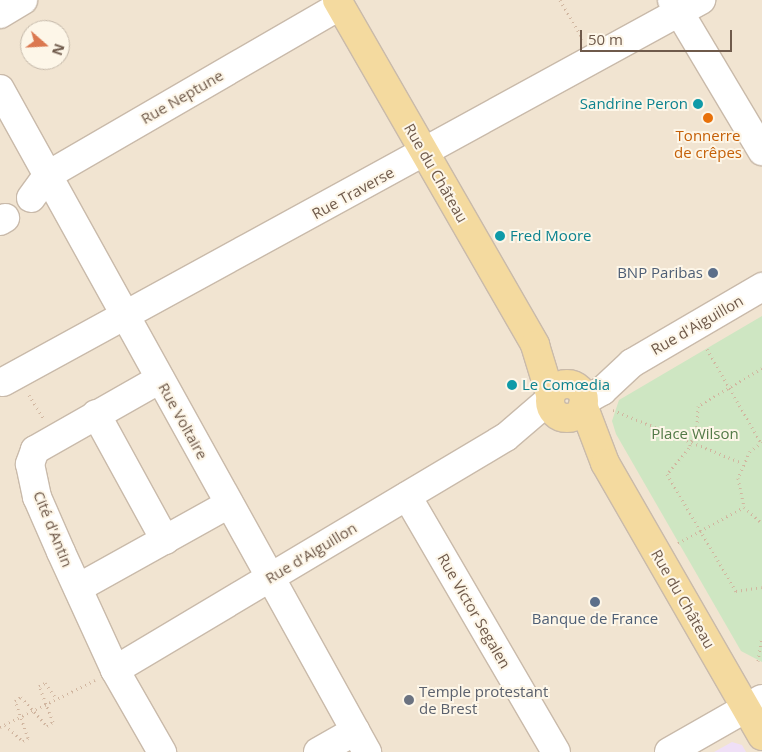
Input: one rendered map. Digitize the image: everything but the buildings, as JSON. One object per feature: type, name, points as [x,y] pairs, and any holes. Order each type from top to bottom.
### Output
[{"type":"main road","name":"Rue du Château","points":[[338,3],[567,401],[754,704],[762,736]]},
{"type":"street","points":[[0,14],[23,0]]},
{"type":"street","name":"Rue Neptune","points":[[31,198],[48,176],[338,3]]},
{"type":"street","points":[[684,4],[762,151]]},
{"type":"street","name":"Rue Traverse","points":[[3,382],[126,318],[595,59],[684,4]]},
{"type":"street","name":"Rue Voltaire","points":[[0,89],[361,741]]},
{"type":"street","name":"Rue d'Aiguillon","points":[[115,670],[567,401],[602,391],[632,363],[762,288]]},
{"type":"street","name":"Cité d'Antin","points":[[160,379],[35,450],[30,464],[37,497],[115,670],[162,752]]},
{"type":"street","points":[[96,414],[165,540]]},
{"type":"street","name":"Rue Victor Segalen","points":[[407,496],[556,752]]},
{"type":"street","points":[[78,588],[229,504]]},
{"type":"street","points":[[669,752],[754,704]]},
{"type":"street","points":[[318,752],[361,741]]},
{"type":"path","points":[[560,0],[595,59]]},
{"type":"path","points":[[707,349],[762,442],[742,463],[738,478],[744,507],[762,523]]},
{"type":"path","points":[[762,368],[698,406],[691,442],[682,460],[667,474],[736,591],[762,587]]},
{"type":"path","points":[[613,410],[742,463]]},
{"type":"path","points":[[673,546],[744,507]]},
{"type":"path","points":[[758,661],[762,637]]},
{"type":"path","points":[[0,727],[115,670]]},
{"type":"path","points":[[5,725],[23,740],[28,738],[15,701],[21,697],[47,726],[53,722],[40,686],[45,683],[56,698]]},
{"type":"shaded area","points":[[0,0],[762,0],[762,752],[0,752]]},
{"type":"shaded area","points":[[732,742],[742,745],[746,752],[714,752]]},
{"type":"green space","name":"Place Wilson","points":[[762,316],[762,662],[741,651],[616,434],[612,421],[619,400]]},
{"type":"place","name":"Sandrine Peron","points":[[698,104]]},
{"type":"place","name":"Tonnerre de crêpes","points":[[708,118]]},
{"type":"place","name":"Fred Moore","points":[[500,236]]},
{"type":"place","name":"BNP Paribas","points":[[713,273]]},
{"type":"place","name":"Le Comœdia","points":[[512,385]]},
{"type":"place","name":"Banque de France","points":[[595,602]]},
{"type":"place","name":"Temple protestant de Brest","points":[[409,700]]}]
